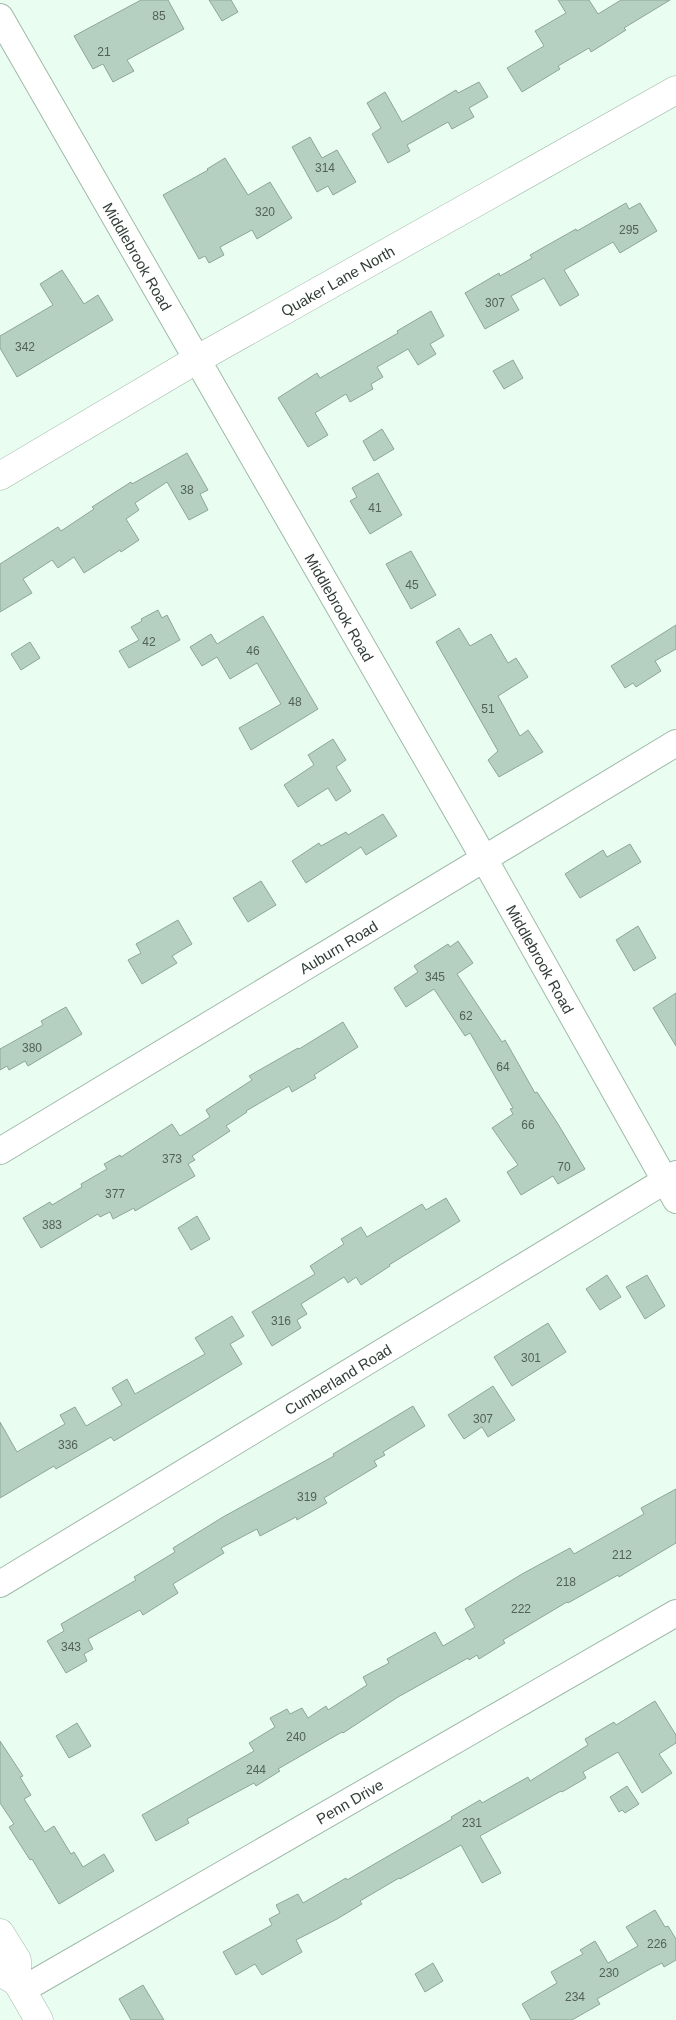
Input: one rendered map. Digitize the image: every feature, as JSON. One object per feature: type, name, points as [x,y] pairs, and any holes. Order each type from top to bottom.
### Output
[{"type":"street","name":"Middlebrook Road","points":[[0,17],[672,1185]]},
{"type":"street","name":"Quaker Lane North","points":[[0,476],[196,360],[676,90]]},
{"type":"street","name":"Auburn Road","points":[[0,1151],[676,743]]},
{"type":"street","name":"Cumberland Road","points":[[0,1584],[672,1185]]},
{"type":"street","name":"Penn Drive","points":[[13,1981],[676,1613]]},
{"type":"street","points":[[0,1933],[17,1960],[13,1981],[40,2020]]},
{"type":"building","points":[[141,0],[168,0],[184,29],[127,60],[134,71],[113,82],[103,64],[93,69],[74,36]]},
{"type":"building","points":[[209,0],[231,0],[238,12],[222,21]]},
{"type":"building","points":[[558,0],[589,0],[598,14],[621,0],[670,0],[624,28],[626,30],[591,52],[589,48],[558,66],[560,69],[522,92],[507,68],[544,46],[535,31],[566,13]]},
{"type":"building","points":[[479,82],[488,97],[469,108],[474,117],[452,129],[448,122],[407,145],[410,151],[388,163],[372,134],[381,128],[367,103],[385,92],[402,122],[456,90],[458,93]]},
{"type":"building","points":[[310,137],[322,158],[337,150],[356,182],[333,195],[328,186],[317,192],[292,147]]},
{"type":"building","points":[[225,158],[248,195],[270,182],[292,218],[257,239],[252,230],[220,247],[224,255],[209,263],[205,256],[199,259],[163,195],[208,170]]},
{"type":"building","points":[[626,203],[629,209],[640,203],[657,231],[620,253],[613,242],[564,270],[579,295],[560,306],[544,278],[511,296],[519,310],[485,329],[465,293],[499,273],[500,276],[532,258],[530,255]]},
{"type":"building","points":[[62,270],[84,304],[98,295],[113,320],[17,377],[0,348],[0,336],[53,305],[40,284]]},
{"type":"building","points":[[431,311],[444,336],[430,344],[436,354],[418,365],[408,349],[377,367],[383,377],[371,384],[373,389],[350,402],[346,394],[315,413],[328,435],[308,447],[278,398],[317,373],[320,378],[398,333],[397,331]]},
{"type":"building","points":[[513,360],[523,378],[504,389],[493,371]]},
{"type":"building","points":[[382,429],[394,449],[374,461],[363,441]]},
{"type":"building","points":[[187,453],[208,490],[200,494],[208,510],[189,520],[167,482],[135,503],[139,510],[126,519],[139,540],[84,573],[74,557],[58,568],[52,560],[23,579],[32,593],[0,612],[0,564],[58,527],[61,531],[94,509],[92,507],[131,482],[132,484]]},
{"type":"building","points":[[378,473],[402,515],[370,534],[350,501],[357,497],[352,488]]},
{"type":"building","points":[[411,551],[436,595],[411,609],[386,564]]},
{"type":"building","points":[[158,610],[162,618],[167,615],[180,640],[129,668],[119,651],[139,640],[131,627]]},
{"type":"building","points":[[263,616],[318,709],[251,750],[239,728],[281,704],[257,663],[230,679],[217,657],[202,666],[190,647],[211,634],[217,644]]},
{"type":"building","points":[[676,625],[676,649],[655,661],[661,671],[636,687],[633,683],[625,688],[611,666]]},
{"type":"building","points":[[459,628],[470,646],[491,634],[508,663],[516,658],[528,677],[498,696],[520,736],[528,730],[543,752],[499,777],[488,760],[498,751],[436,642]]},
{"type":"building","points":[[30,642],[40,658],[21,670],[11,654]]},
{"type":"building","points":[[333,739],[346,760],[336,767],[351,791],[336,801],[328,788],[298,807],[284,785],[314,765],[308,755]]},
{"type":"building","points":[[383,814],[397,836],[366,855],[361,847],[306,883],[292,861],[319,843],[321,846],[346,832],[348,835]]},
{"type":"building","points":[[630,844],[641,862],[580,898],[565,874],[603,850],[607,857]]},
{"type":"building","points":[[261,881],[276,905],[248,922],[233,898]]},
{"type":"building","points":[[178,920],[192,944],[172,956],[177,963],[142,984],[128,960],[141,953],[136,944]]},
{"type":"building","points":[[638,926],[656,958],[634,971],[616,940]]},
{"type":"building","points":[[458,941],[473,963],[457,974],[502,1042],[505,1040],[535,1093],[537,1092],[585,1169],[558,1184],[553,1176],[521,1195],[507,1172],[518,1165],[492,1128],[513,1114],[510,1109],[513,1108],[470,1033],[465,1036],[434,989],[406,1007],[394,988],[418,972],[414,966],[448,944],[450,947]]},
{"type":"building","points":[[676,993],[676,1046],[653,1008]]},
{"type":"building","points":[[66,1007],[82,1034],[28,1066],[25,1061],[9,1070],[7,1066],[0,1070],[0,1049],[43,1025],[41,1021]]},
{"type":"building","points":[[343,1022],[358,1047],[314,1075],[316,1078],[292,1092],[289,1086],[246,1111],[226,1126],[230,1131],[192,1156],[195,1160],[188,1164],[195,1176],[135,1211],[134,1208],[113,1219],[110,1212],[100,1217],[98,1214],[41,1248],[23,1218],[50,1202],[52,1205],[82,1187],[81,1184],[107,1169],[104,1164],[120,1155],[121,1157],[172,1124],[180,1136],[210,1117],[206,1110],[252,1080],[249,1076]]},
{"type":"building","points":[[446,1198],[460,1221],[389,1265],[361,1285],[356,1277],[348,1283],[344,1277],[301,1304],[307,1314],[297,1320],[301,1328],[272,1346],[252,1312],[315,1274],[310,1266],[344,1244],[341,1239],[361,1227],[367,1237],[422,1204],[426,1210]]},
{"type":"building","points":[[197,1216],[210,1239],[191,1250],[178,1228]]},
{"type":"building","points":[[607,1275],[621,1297],[600,1310],[586,1289]]},
{"type":"building","points":[[647,1275],[665,1306],[645,1319],[626,1287]]},
{"type":"building","points":[[232,1316],[244,1336],[230,1344],[242,1364],[114,1441],[111,1437],[56,1469],[54,1466],[0,1498],[0,1422],[17,1452],[65,1424],[60,1415],[75,1407],[86,1426],[122,1405],[112,1388],[127,1379],[135,1394],[205,1354],[195,1338]]},
{"type":"building","points":[[548,1323],[566,1352],[512,1386],[494,1357]]},
{"type":"building","points":[[493,1386],[515,1420],[488,1437],[482,1427],[464,1439],[448,1415]]},
{"type":"building","points":[[413,1406],[425,1426],[383,1452],[385,1455],[374,1461],[377,1466],[324,1498],[327,1503],[297,1520],[296,1517],[260,1536],[257,1529],[221,1548],[224,1553],[173,1584],[178,1593],[143,1615],[140,1610],[88,1639],[93,1649],[84,1654],[87,1661],[66,1673],[47,1641],[64,1631],[61,1624],[136,1580],[134,1577],[175,1552],[173,1548],[223,1517],[334,1456],[333,1454]]},
{"type":"building","points":[[676,1489],[676,1543],[619,1577],[618,1575],[567,1602],[503,1640],[505,1643],[479,1659],[477,1655],[469,1660],[468,1658],[398,1697],[343,1733],[278,1769],[280,1771],[256,1786],[254,1783],[187,1819],[189,1823],[156,1841],[142,1815],[254,1751],[249,1743],[275,1727],[270,1718],[287,1709],[290,1714],[302,1708],[308,1718],[326,1706],[328,1710],[367,1685],[363,1677],[389,1663],[387,1659],[435,1632],[443,1646],[475,1627],[465,1609],[522,1574],[570,1548],[574,1554],[644,1514],[641,1508]]},
{"type":"building","points":[[655,1701],[676,1735],[676,1743],[659,1754],[672,1773],[642,1793],[618,1752],[583,1772],[586,1778],[480,1836],[501,1873],[482,1883],[461,1845],[399,1878],[360,1901],[362,1904],[296,1940],[302,1952],[262,1975],[255,1964],[236,1975],[223,1952],[272,1925],[269,1919],[280,1913],[276,1905],[298,1894],[303,1903],[346,1878],[347,1880],[452,1819],[451,1817],[480,1800],[482,1803],[528,1777],[530,1781],[588,1745],[585,1739],[614,1722],[616,1725]]},
{"type":"building","points":[[77,1723],[91,1746],[69,1758],[56,1736]]},
{"type":"building","points":[[0,1741],[23,1776],[20,1777],[31,1795],[24,1799],[45,1832],[54,1826],[71,1854],[74,1852],[83,1867],[104,1854],[114,1871],[59,1904],[32,1859],[30,1860],[9,1827],[14,1824],[0,1803]]},
{"type":"building","points":[[627,1786],[639,1804],[625,1813],[622,1810],[619,1812],[610,1797]]},
{"type":"building","points":[[655,1910],[665,1927],[668,1926],[676,1939],[676,1960],[664,1967],[662,1963],[597,1999],[600,2004],[572,2020],[531,2020],[522,2004],[557,1983],[551,1972],[583,1954],[580,1950],[595,1941],[608,1963],[638,1946],[626,1927]]},
{"type":"building","points":[[433,1963],[443,1981],[425,1992],[415,1974]]},
{"type":"building","points":[[143,1985],[164,2020],[131,2020],[119,1999]]}]
